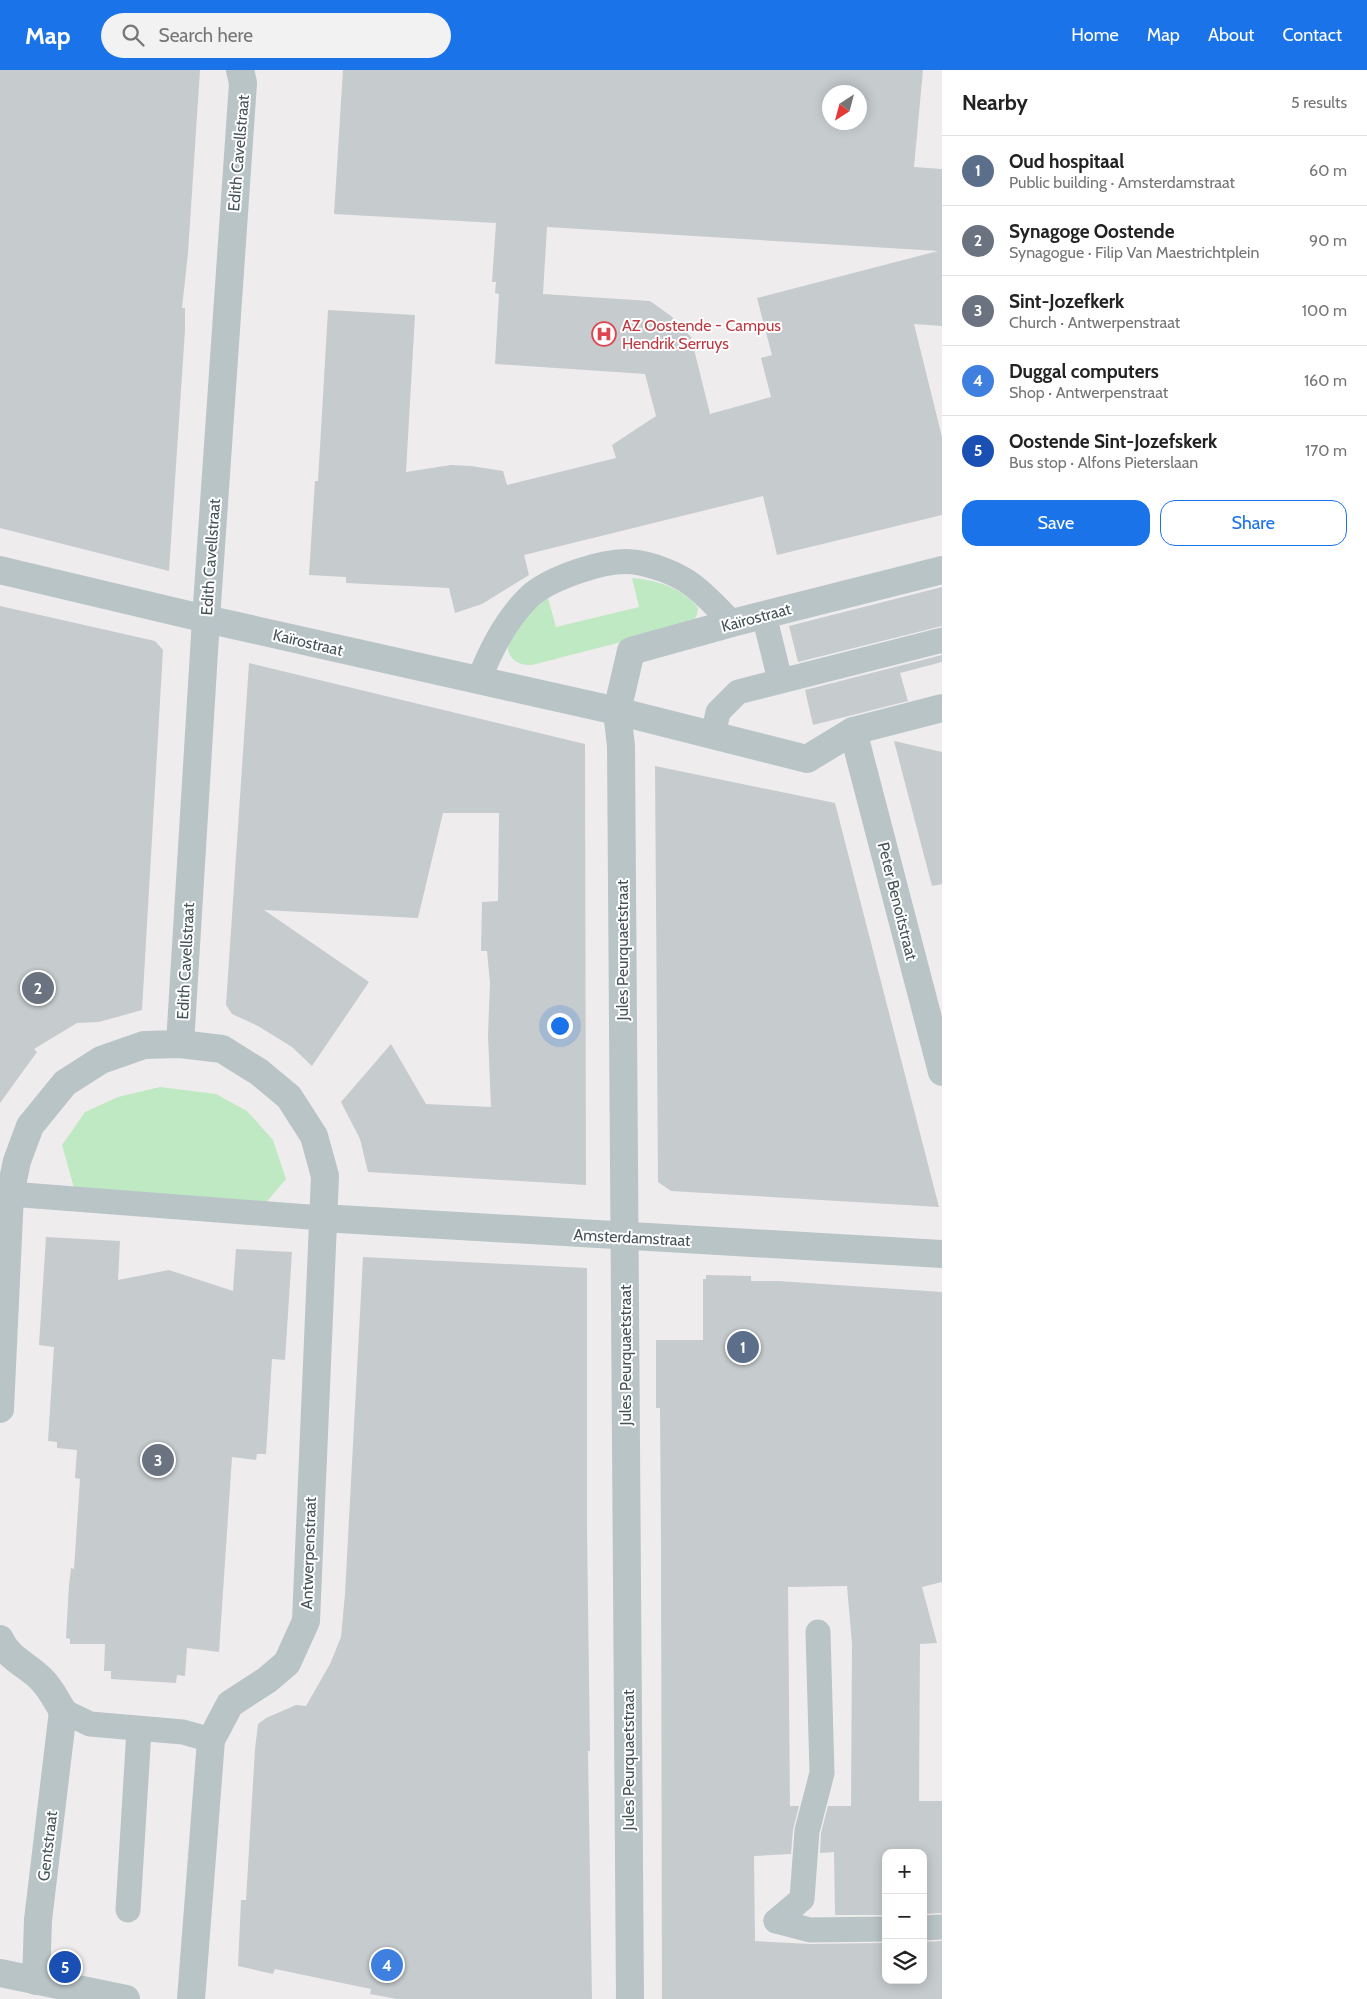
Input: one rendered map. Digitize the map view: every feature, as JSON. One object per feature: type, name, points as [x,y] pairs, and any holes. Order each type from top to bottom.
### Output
[{"type":"street","name":"Edith Cavellstraat","points":[[180,1044],[206,619],[243,83],[240,70]]},
{"type":"street","name":"Kaïrostraat","points":[[0,570],[206,619],[617,711],[806,759],[853,731],[942,708]]},
{"type":"street","name":"Kaïrostraat","points":[[617,711],[631,651],[732,623],[942,570]]},
{"type":"street","name":"Jules Peurquaetstraat","points":[[617,711],[621,746],[630,1999]]},
{"type":"street","name":"Peter Benoitstraat","points":[[853,731],[942,1072]]},
{"type":"street","name":"Antwerpenstraat","points":[[5,1194],[30,1126],[66,1083],[101,1060],[144,1045],[180,1044],[222,1050],[259,1072],[289,1097],[314,1136],[325,1176],[306,1621],[286,1663],[267,1680],[230,1704],[211,1740],[192,1999]]},
{"type":"street","points":[[0,1409],[5,1194]]},
{"type":"street","name":"Amsterdamstraat","points":[[322,1218],[942,1254]]},
{"type":"street","points":[[0,1639],[2,1645],[19,1662],[43,1681],[64,1711]]},
{"type":"street","name":"Gentstraat","points":[[36,1981],[38,1920],[64,1711]]},
{"type":"street","points":[[0,1973],[125,1999]]},
{"type":"lane","points":[[480,680],[499,636],[528,597],[549,582],[604,564],[633,561],[690,582],[732,623]]},
{"type":"lane","points":[[764,615],[780,680]]},
{"type":"lane","points":[[713,736],[718,712],[738,692],[942,640]]},
{"type":"lane","points":[[5,1194],[322,1218]]},
{"type":"lane","points":[[818,1632],[822,1773],[807,1831],[802,1899],[776,1921],[810,1930],[882,1929]]},
{"type":"lane","points":[[64,1711],[90,1724],[139,1730],[183,1732],[211,1740]]},
{"type":"lane","points":[[128,1910],[139,1730]]},
{"type":"lane","points":[[927,1928],[942,1927]]},
{"type":"green space","points":[[632,578],[659,583],[685,595],[698,608],[697,615],[691,624],[532,665],[522,664],[511,657],[508,643],[530,612],[548,598],[556,627],[639,607]]},
{"type":"green space","points":[[160,1087],[216,1094],[247,1111],[273,1140],[286,1179],[263,1206],[74,1188],[62,1145],[85,1112],[118,1097]]},
{"type":"building","points":[[0,70],[200,70],[188,253],[182,308],[185,308],[185,330],[169,571],[0,528]]},
{"type":"building","name":"AZ Oostende - Campus Hendrik Serruys","points":[[343,70],[923,70],[914,167],[942,169],[942,326],[914,324],[942,437],[942,515],[777,555],[763,496],[524,555],[529,575],[482,604],[455,613],[449,588],[346,583],[346,577],[309,575],[315,481],[318,481],[328,310],[415,315],[406,472],[451,465],[471,466],[503,471],[507,485],[616,458],[612,445],[656,416],[645,374],[495,364],[499,294],[495,293],[496,282],[492,282],[496,223],[334,214]],"holes":[[[547,227],[938,251],[757,298],[772,355],[761,358],[771,397],[710,414],[691,337],[671,316],[650,301],[543,294]]]},
{"type":"building","points":[[942,587],[942,626],[798,662],[789,626]]},
{"type":"building","points":[[0,606],[155,641],[163,650],[142,1010],[99,1022],[77,1023],[34,1049],[37,1052],[0,1103]]},
{"type":"building","points":[[942,655],[942,662],[900,673],[908,701],[813,725],[805,690]]},
{"type":"building","points":[[249,663],[585,744],[586,1185],[368,1172],[360,1139],[341,1102],[391,1044],[426,1104],[491,1107],[488,1035],[490,983],[487,951],[481,951],[482,902],[498,901],[499,813],[443,813],[418,918],[264,910],[369,982],[312,1066],[292,1047],[258,1026],[232,1014],[226,1005]]},
{"type":"building","points":[[894,741],[942,752],[942,884],[932,886]]},
{"type":"building","points":[[655,766],[835,803],[939,1207],[671,1191],[658,1182]]},
{"type":"building","points":[[46,1237],[120,1241],[118,1280],[169,1270],[233,1291],[236,1249],[292,1252],[285,1360],[272,1359],[266,1454],[257,1454],[256,1460],[232,1457],[219,1652],[187,1648],[185,1676],[177,1675],[176,1683],[111,1679],[111,1671],[104,1671],[105,1644],[70,1644],[70,1639],[66,1638],[71,1568],[74,1569],[80,1479],[75,1478],[77,1450],[57,1448],[57,1442],[48,1441],[54,1347],[39,1345]]},
{"type":"building","points":[[363,1257],[587,1268],[587,1528],[590,1751],[588,1751],[592,1999],[397,1999],[370,1994],[371,1989],[275,1969],[273,1974],[238,1966],[241,1900],[246,1900],[258,1724],[266,1718],[296,1705],[306,1706],[330,1664],[341,1637],[345,1594]]},
{"type":"building","points":[[706,1275],[751,1276],[751,1281],[778,1281],[942,1292],[942,1582],[922,1587],[937,1643],[920,1644],[919,1801],[942,1801],[942,1913],[927,1914],[927,1849],[882,1849],[882,1915],[835,1915],[834,1852],[820,1853],[821,1833],[828,1806],[851,1806],[852,1644],[847,1586],[788,1587],[790,1806],[799,1806],[793,1830],[791,1854],[754,1856],[755,1941],[810,1944],[882,1943],[882,1984],[927,1984],[927,1942],[942,1941],[942,1999],[662,1999],[660,1408],[656,1408],[656,1340],[703,1340],[703,1279],[706,1279]]},
{"type":"place","name":"AZ Oostende - Campus Hendrik Serruys","points":[[604,334]]},
{"type":"place","name":"Synagoge Oostende","points":[[38,988]]},
{"type":"place","name":"Oud hospitaal","points":[[743,1347]]},
{"type":"place","name":"Sint-Jozefkerk","points":[[158,1460]]},
{"type":"place","name":"Duggal computers","points":[[387,1965]]},
{"type":"place","name":"Oostende Sint-Jozefskerk","points":[[65,1967]]}]
